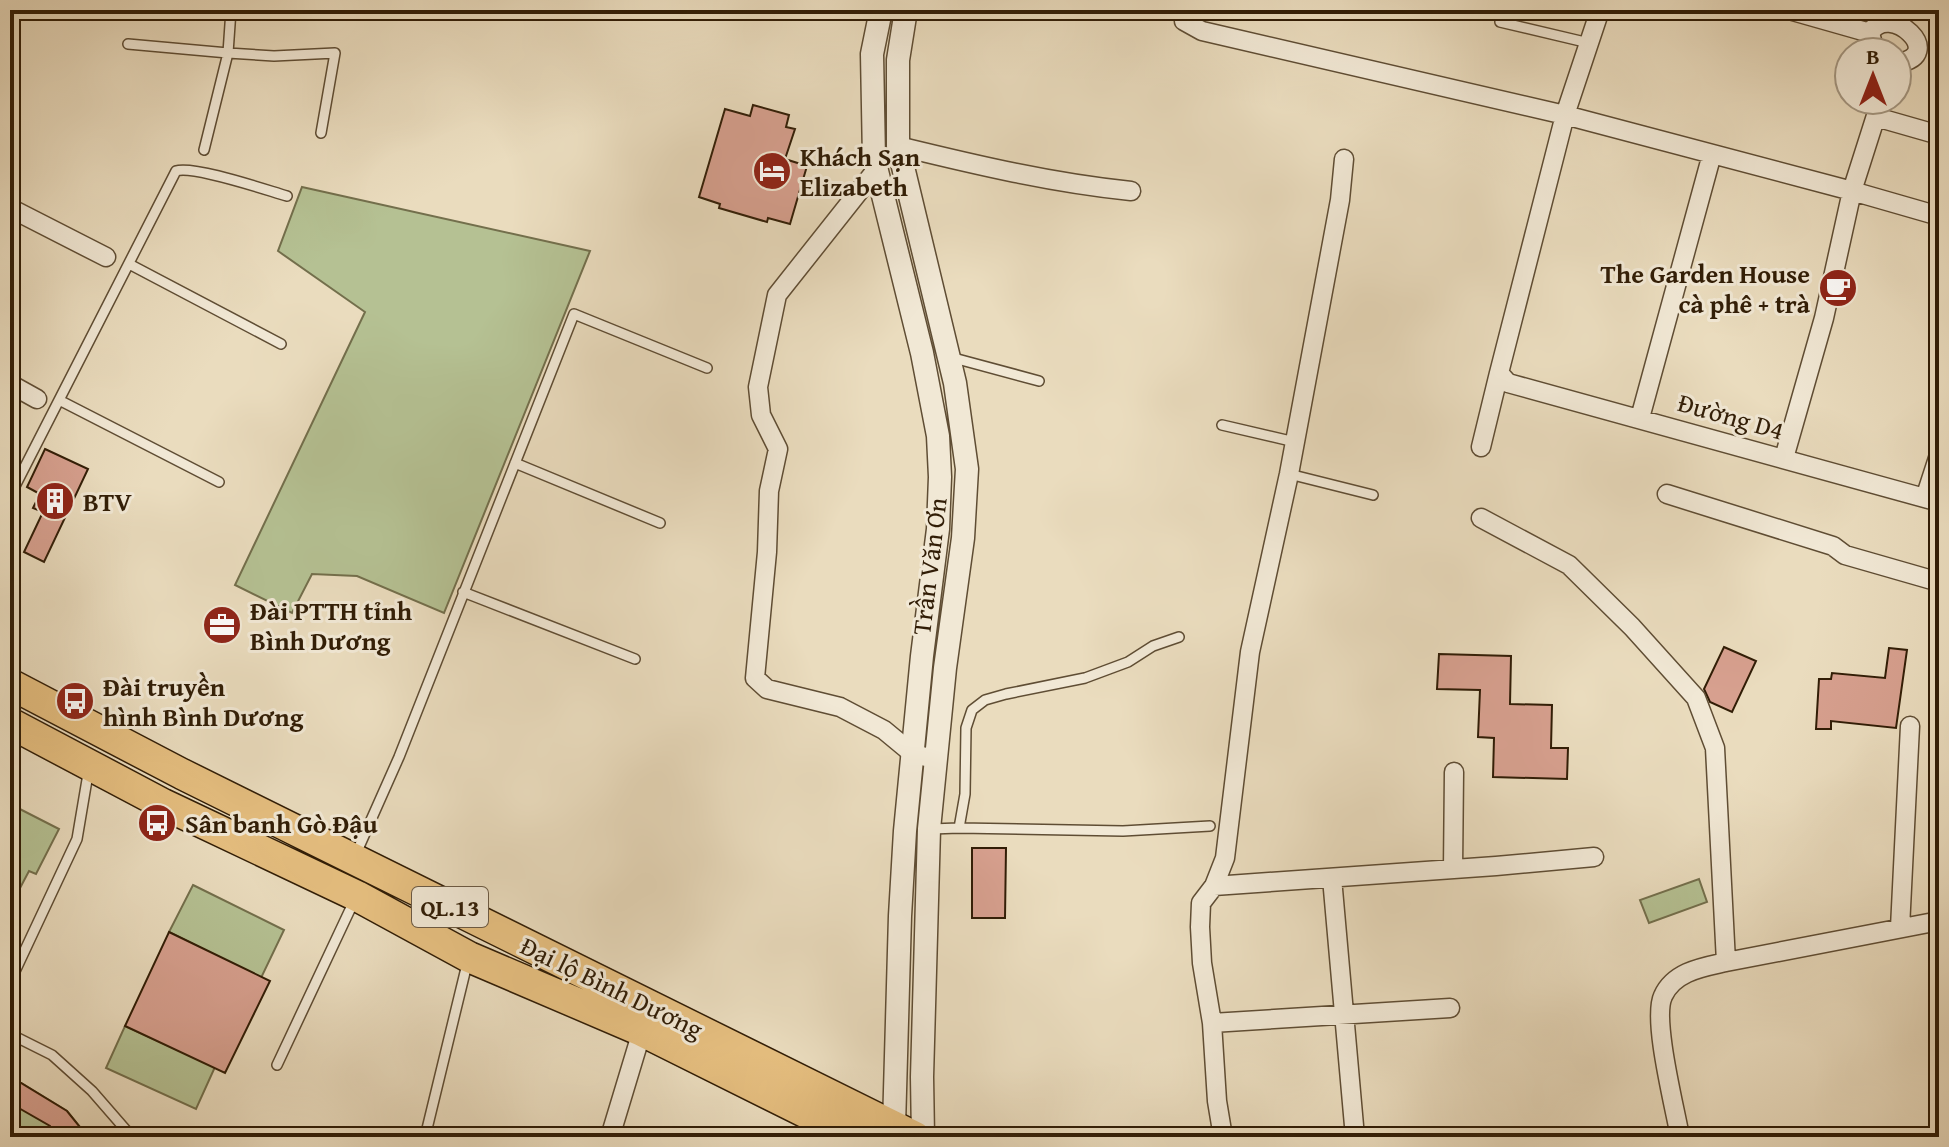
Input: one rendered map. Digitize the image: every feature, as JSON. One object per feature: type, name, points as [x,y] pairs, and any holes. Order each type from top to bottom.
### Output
[{"type":"highway","name":"Đại lộ Bình Dương","points":[[10,684],[182,774],[904,1132]]},
{"type":"highway","name":"Đại lộ Bình Dương","points":[[10,723],[163,804],[357,896],[469,957],[642,1031],[855,1137]]},
{"type":"street","name":"Trần Văn Ơn","points":[[881,10],[872,54],[871,112],[876,170],[922,353],[938,436],[938,529],[922,656],[900,916],[904,1132]]},
{"type":"street","name":"Trần Văn Ơn","points":[[906,10],[898,60],[898,146],[949,356],[965,440],[967,500],[929,829],[922,1063],[923,1137]]},
{"type":"street","points":[[1184,10],[1184,21],[1202,31],[1565,115],[1939,216]]},
{"type":"street","points":[[1481,447],[1503,378],[1565,115],[1600,10]]},
{"type":"street","points":[[1789,10],[1870,33]]},
{"type":"street","points":[[1871,36],[1872,26],[1884,13],[1902,10],[1921,24],[1930,49]]},
{"type":"street","points":[[1784,458],[1824,318],[1852,191],[1876,116]]},
{"type":"street","points":[[1897,116],[1939,135]]},
{"type":"street","points":[[898,146],[1015,174],[1131,191]]},
{"type":"street","points":[[1640,418],[1712,154]]},
{"type":"street","points":[[1223,1137],[1217,1101],[1212,1023],[1202,963],[1201,903],[1214,886],[1225,858],[1250,652],[1289,474],[1340,200],[1344,159]]},
{"type":"street","points":[[876,170],[777,295],[758,387],[761,415],[778,449],[769,491],[767,552],[755,678],[767,689],[840,707],[884,730],[913,754],[935,759]]},
{"type":"street","points":[[10,208],[106,257]]},
{"type":"street","name":"Đường D4","points":[[1503,378],[1932,500]]},
{"type":"street","points":[[10,384],[37,399]]},
{"type":"street","points":[[1932,500],[1939,455]]},
{"type":"street","points":[[1667,494],[1833,546],[1845,555],[1939,582]]},
{"type":"street","points":[[1481,518],[1569,565],[1632,627],[1696,698],[1715,748],[1726,962]]},
{"type":"street","points":[[1900,928],[1910,726]]},
{"type":"street","points":[[1453,869],[1454,772]]},
{"type":"street","points":[[1214,886],[1594,857]]},
{"type":"street","points":[[1332,878],[1355,1137]]},
{"type":"street","points":[[1680,1137],[1659,1018],[1663,996],[1676,979],[1694,969],[1939,921]]},
{"type":"street","points":[[1212,1023],[1450,1008]]},
{"type":"street","points":[[610,1137],[642,1031]]},
{"type":"lane","points":[[204,150],[228,53],[231,10]]},
{"type":"lane","points":[[1500,22],[1589,43]]},
{"type":"lane","points":[[128,44],[274,56],[335,53],[321,133]]},
{"type":"lane","points":[[10,496],[131,265],[176,171],[183,169],[202,173],[287,196]]},
{"type":"lane","points":[[131,265],[281,344]]},
{"type":"lane","points":[[353,859],[399,757],[574,314],[707,368]]},
{"type":"lane","points":[[949,356],[1039,381]]},
{"type":"lane","points":[[59,400],[219,482]]},
{"type":"lane","points":[[1222,425],[1295,442]]},
{"type":"lane","points":[[515,463],[660,523]]},
{"type":"lane","points":[[1289,474],[1373,495]]},
{"type":"lane","points":[[463,592],[635,659]]},
{"type":"lane","points":[[959,828],[965,794],[966,728],[972,710],[985,700],[1006,694],[1085,678],[1128,662],[1153,646],[1179,637]]},
{"type":"lane","points":[[10,982],[77,839],[90,765]]},
{"type":"lane","points":[[929,829],[1123,831],[1210,826]]},
{"type":"lane","points":[[277,1065],[357,896]]},
{"type":"lane","points":[[425,1137],[469,957]]},
{"type":"lane","points":[[10,1034],[52,1055],[92,1091],[132,1137]]},
{"type":"green space","points":[[302,187],[590,251],[444,613],[357,576],[312,574],[292,613],[235,585],[365,312],[278,251]]},
{"type":"green space","points":[[10,804],[59,829],[36,874],[29,871],[10,907]]},
{"type":"green space","points":[[1699,879],[1707,902],[1649,923],[1640,900]]},
{"type":"green space","points":[[193,885],[284,930],[261,978],[169,932]]},
{"type":"green space","points":[[125,1026],[215,1067],[196,1109],[106,1068]]},
{"type":"green space","points":[[10,1080],[21,1083],[67,1111],[88,1137],[10,1137]]},
{"type":"building","points":[[753,105],[789,115],[786,127],[795,129],[785,159],[807,166],[790,224],[768,218],[767,222],[719,208],[720,204],[699,197],[725,109],[750,116]]},
{"type":"building","name":"BTV","points":[[45,449],[88,469],[44,562],[24,552],[43,512],[33,508],[40,494],[27,487]]},
{"type":"building","points":[[1724,647],[1756,661],[1732,712],[1710,702],[1704,689]]},
{"type":"building","points":[[1889,648],[1907,650],[1896,728],[1831,721],[1831,729],[1816,729],[1819,679],[1831,679],[1832,673],[1885,678]]},
{"type":"building","points":[[1439,654],[1511,656],[1510,704],[1552,705],[1551,748],[1568,748],[1567,779],[1493,777],[1494,738],[1478,737],[1480,690],[1437,689]]},
{"type":"building","points":[[972,848],[1006,848],[1005,918],[972,918]]},
{"type":"building","points":[[169,932],[270,981],[225,1073],[125,1026]]},
{"type":"building","points":[[10,1080],[21,1083],[67,1111],[88,1137],[57,1137],[50,1126],[10,1103]]},
{"type":"place","name":"Khách Sạn Elizabeth","points":[[772,171]]},
{"type":"place","name":"The Garden House cà phê + trà","points":[[1838,288]]},
{"type":"place","name":"BTV","points":[[55,501]]},
{"type":"place","name":"Đài PTTH tỉnh Bình Dương","points":[[222,625]]},
{"type":"place","name":"Đài truyền hình Bình Dương","points":[[75,701]]},
{"type":"place","name":"Sân banh Gò Đậu","points":[[157,823]]}]
